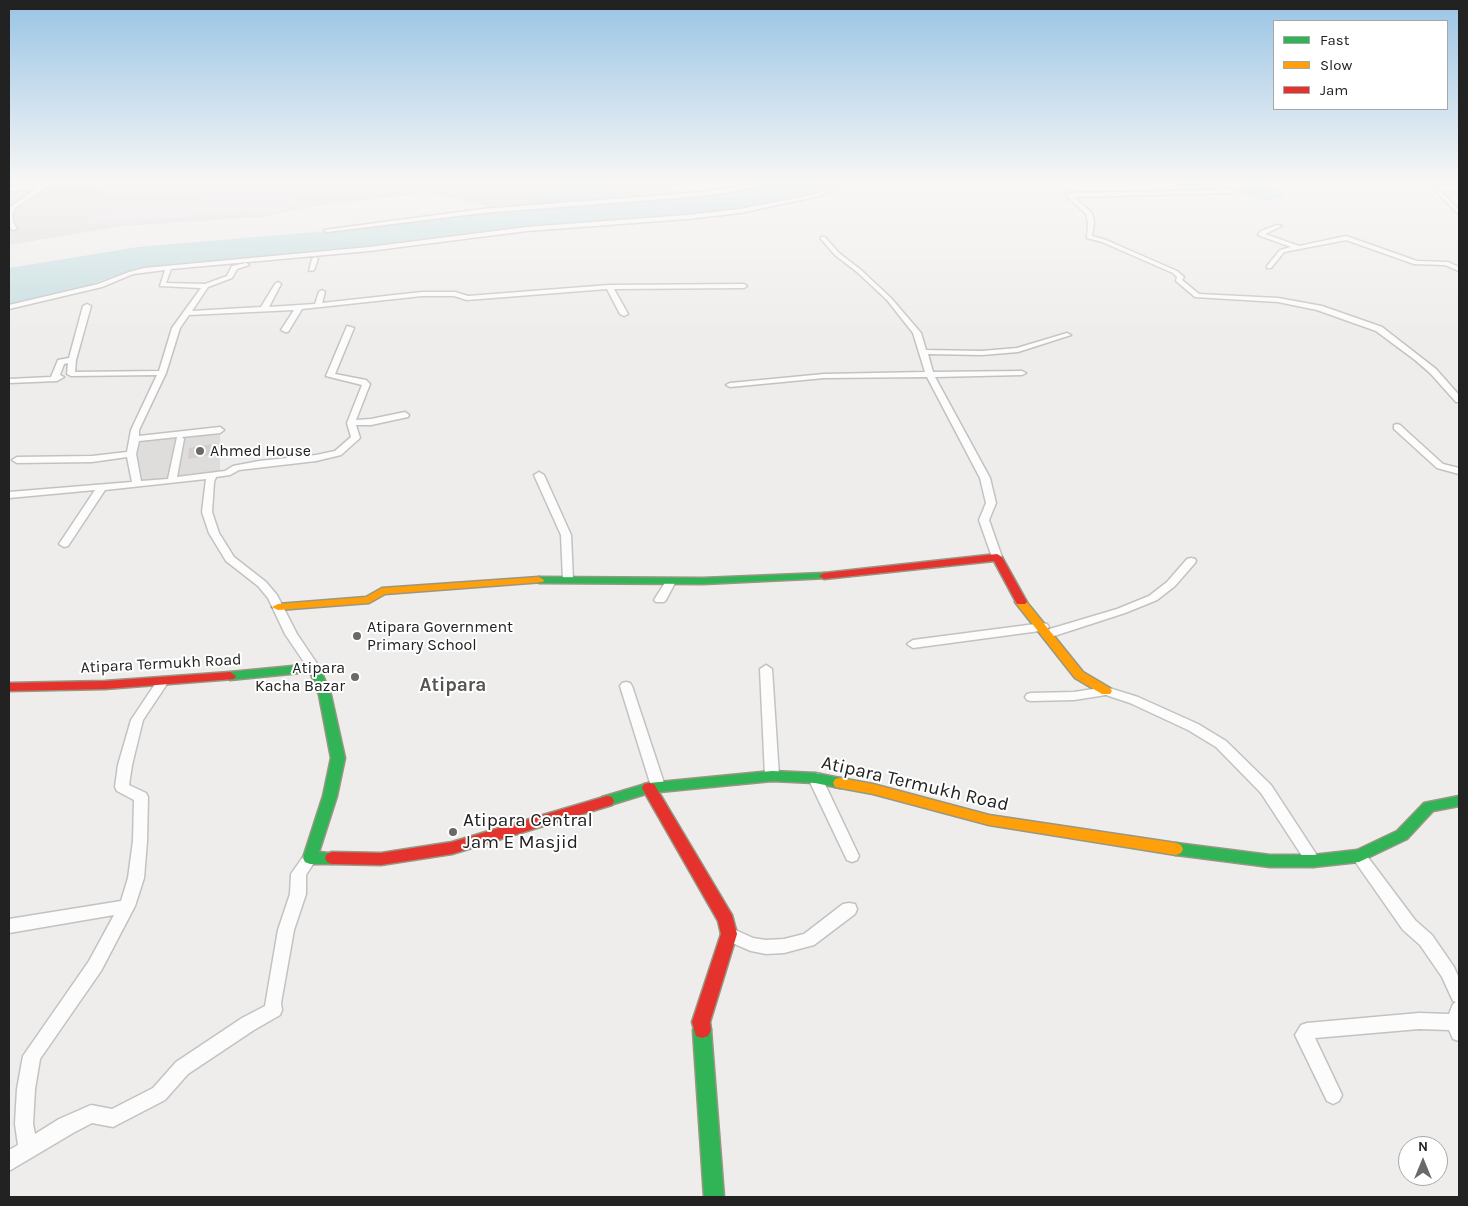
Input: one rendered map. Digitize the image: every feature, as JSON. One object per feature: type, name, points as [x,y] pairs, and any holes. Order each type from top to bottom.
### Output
[{"type":"main road","points":[[278,607],[372,599],[382,591],[454,588],[521,581],[627,579],[671,581],[758,580],[839,575],[997,557],[1018,598],[1079,675],[1106,691]]},
{"type":"main road","points":[[310,858],[330,796],[338,758],[325,695],[314,668]]},
{"type":"main road","name":"Atipara Termukh Road","points":[[9,687],[163,681],[314,668]]},
{"type":"main road","name":"Atipara Termukh Road","points":[[310,858],[381,859],[452,848],[653,787],[772,776],[815,778],[872,789],[989,820],[1172,849],[1270,861],[1313,861],[1359,856],[1402,835],[1429,807],[1459,801]]},
{"type":"main road","points":[[653,787],[726,920],[729,934],[701,1022],[714,1197]]},
{"type":"street","points":[[234,264],[462,237]]},
{"type":"street","points":[[1089,237],[1104,241],[1128,253],[1176,272],[1181,277],[1178,280],[1197,296],[1278,300],[1319,308],[1379,329],[1418,358],[1459,400]]},
{"type":"street","points":[[1268,237],[1298,247]]},
{"type":"street","points":[[823,238],[837,254],[877,287],[903,314],[916,332],[930,374],[985,478],[991,502],[984,520],[997,557]]},
{"type":"street","points":[[1269,267],[1282,251],[1346,238],[1416,263],[1446,263],[1459,269]]},
{"type":"street","points":[[9,307],[100,286],[131,273],[169,267],[345,256]]},
{"type":"street","points":[[310,270],[315,259]]},
{"type":"street","points":[[169,267],[162,285],[206,286],[230,277],[234,264]]},
{"type":"street","points":[[264,309],[278,284]]},
{"type":"street","points":[[136,483],[131,454],[139,418],[162,373],[176,328],[206,286]]},
{"type":"street","points":[[187,313],[264,309],[422,294],[455,294],[467,298],[609,287],[744,286]]},
{"type":"street","points":[[609,287],[624,314]]},
{"type":"street","points":[[318,304],[322,292]]},
{"type":"street","points":[[71,374],[72,360],[87,306]]},
{"type":"street","points":[[285,330],[300,306]]},
{"type":"street","points":[[9,496],[227,474],[236,468],[338,454],[356,438],[351,423],[366,382],[330,376],[350,328]]},
{"type":"street","points":[[923,352],[982,353],[1018,350],[1067,335]]},
{"type":"street","points":[[54,379],[61,362],[72,360]]},
{"type":"street","points":[[9,381],[54,379],[71,374],[162,373]]},
{"type":"street","points":[[730,385],[824,376],[1022,373]]},
{"type":"street","points":[[351,423],[371,422],[405,415]]},
{"type":"street","points":[[1397,426],[1440,466],[1459,472]]},
{"type":"street","points":[[135,439],[220,430]]},
{"type":"street","points":[[172,481],[180,439]]},
{"type":"street","points":[[17,460],[92,459],[131,454]]},
{"type":"street","points":[[212,475],[209,482],[207,512],[214,533],[230,559],[262,584],[278,607],[291,634],[314,668]]},
{"type":"street","points":[[539,475],[566,535],[568,580]]},
{"type":"street","points":[[64,544],[103,486]]},
{"type":"street","points":[[913,644],[1045,631],[1121,611],[1153,598],[1171,584],[1191,561]]},
{"type":"street","points":[[660,600],[671,581]]},
{"type":"street","points":[[766,669],[772,776]]},
{"type":"street","points":[[28,1150],[24,1124],[32,1056],[95,966],[127,906],[136,878],[140,840],[141,797],[122,787],[125,765],[137,720],[163,681]]},
{"type":"street","points":[[626,686],[653,787]]},
{"type":"street","points":[[1032,697],[1074,696],[1106,691],[1134,700],[1193,727],[1221,744],[1266,789],[1313,861]]},
{"type":"street","points":[[815,778],[852,856]]},
{"type":"street","points":[[1359,856],[1409,924],[1426,940],[1448,972],[1459,996]]},
{"type":"street","points":[[9,1161],[66,1126],[91,1114],[112,1118],[159,1094],[182,1068],[248,1024],[274,1010],[273,1003],[286,930],[298,894],[299,874],[310,858]]},
{"type":"street","points":[[9,926],[127,906]]},
{"type":"street","points":[[729,934],[751,944],[766,947],[784,946],[808,940],[849,909]]},
{"type":"street","points":[[1333,1095],[1304,1035],[1307,1031],[1418,1021],[1458,1021]]},
{"type":"shaded area","points":[[9,237],[55,237],[9,245]]},
{"type":"shaded area","points":[[220,430],[220,474],[138,482],[135,439]]},
{"type":"water","points":[[252,237],[458,237],[137,268],[86,286],[9,306],[9,268],[138,247]]},
{"type":"building","name":"Ahmed House","points":[[211,444],[210,455],[188,459],[189,448]]},
{"type":"traffic: fast","points":[[539,580],[703,581],[824,576]]},
{"type":"traffic: fast","points":[[230,676],[314,668],[325,695],[338,758],[330,796],[310,858],[332,858]]},
{"type":"traffic: fast","points":[[607,801],[649,788],[772,776],[815,778],[840,783]]},
{"type":"traffic: fast","points":[[1176,849],[1270,861],[1313,861],[1359,856],[1402,835],[1429,807],[1459,801]]},
{"type":"traffic: fast","points":[[702,1030],[714,1197]]},
{"type":"traffic: slow","points":[[278,607],[369,600],[382,591],[539,580]]},
{"type":"traffic: slow","points":[[1021,602],[1079,675],[1106,691]]},
{"type":"traffic: slow","points":[[840,783],[873,789],[989,820],[1176,849]]},
{"type":"traffic: jam","points":[[824,576],[997,557],[1021,602]]},
{"type":"traffic: jam","points":[[9,687],[105,685],[230,676]]},
{"type":"traffic: jam","points":[[649,788],[726,920],[729,934],[701,1022],[702,1030]]},
{"type":"traffic: jam","points":[[332,858],[381,859],[452,848],[607,801]]},
{"type":"place","name":"Ahmed House","points":[[200,451]]},
{"type":"place","name":"Atipara Government Primary School","points":[[357,636]]},
{"type":"place","name":"Atipara Kacha Bazar","points":[[355,677]]},
{"type":"place","name":"Atipara Central Jam E Masjid","points":[[453,832]]},
{"type":"district","name":"Atipara","points":[[453,686]]}]
